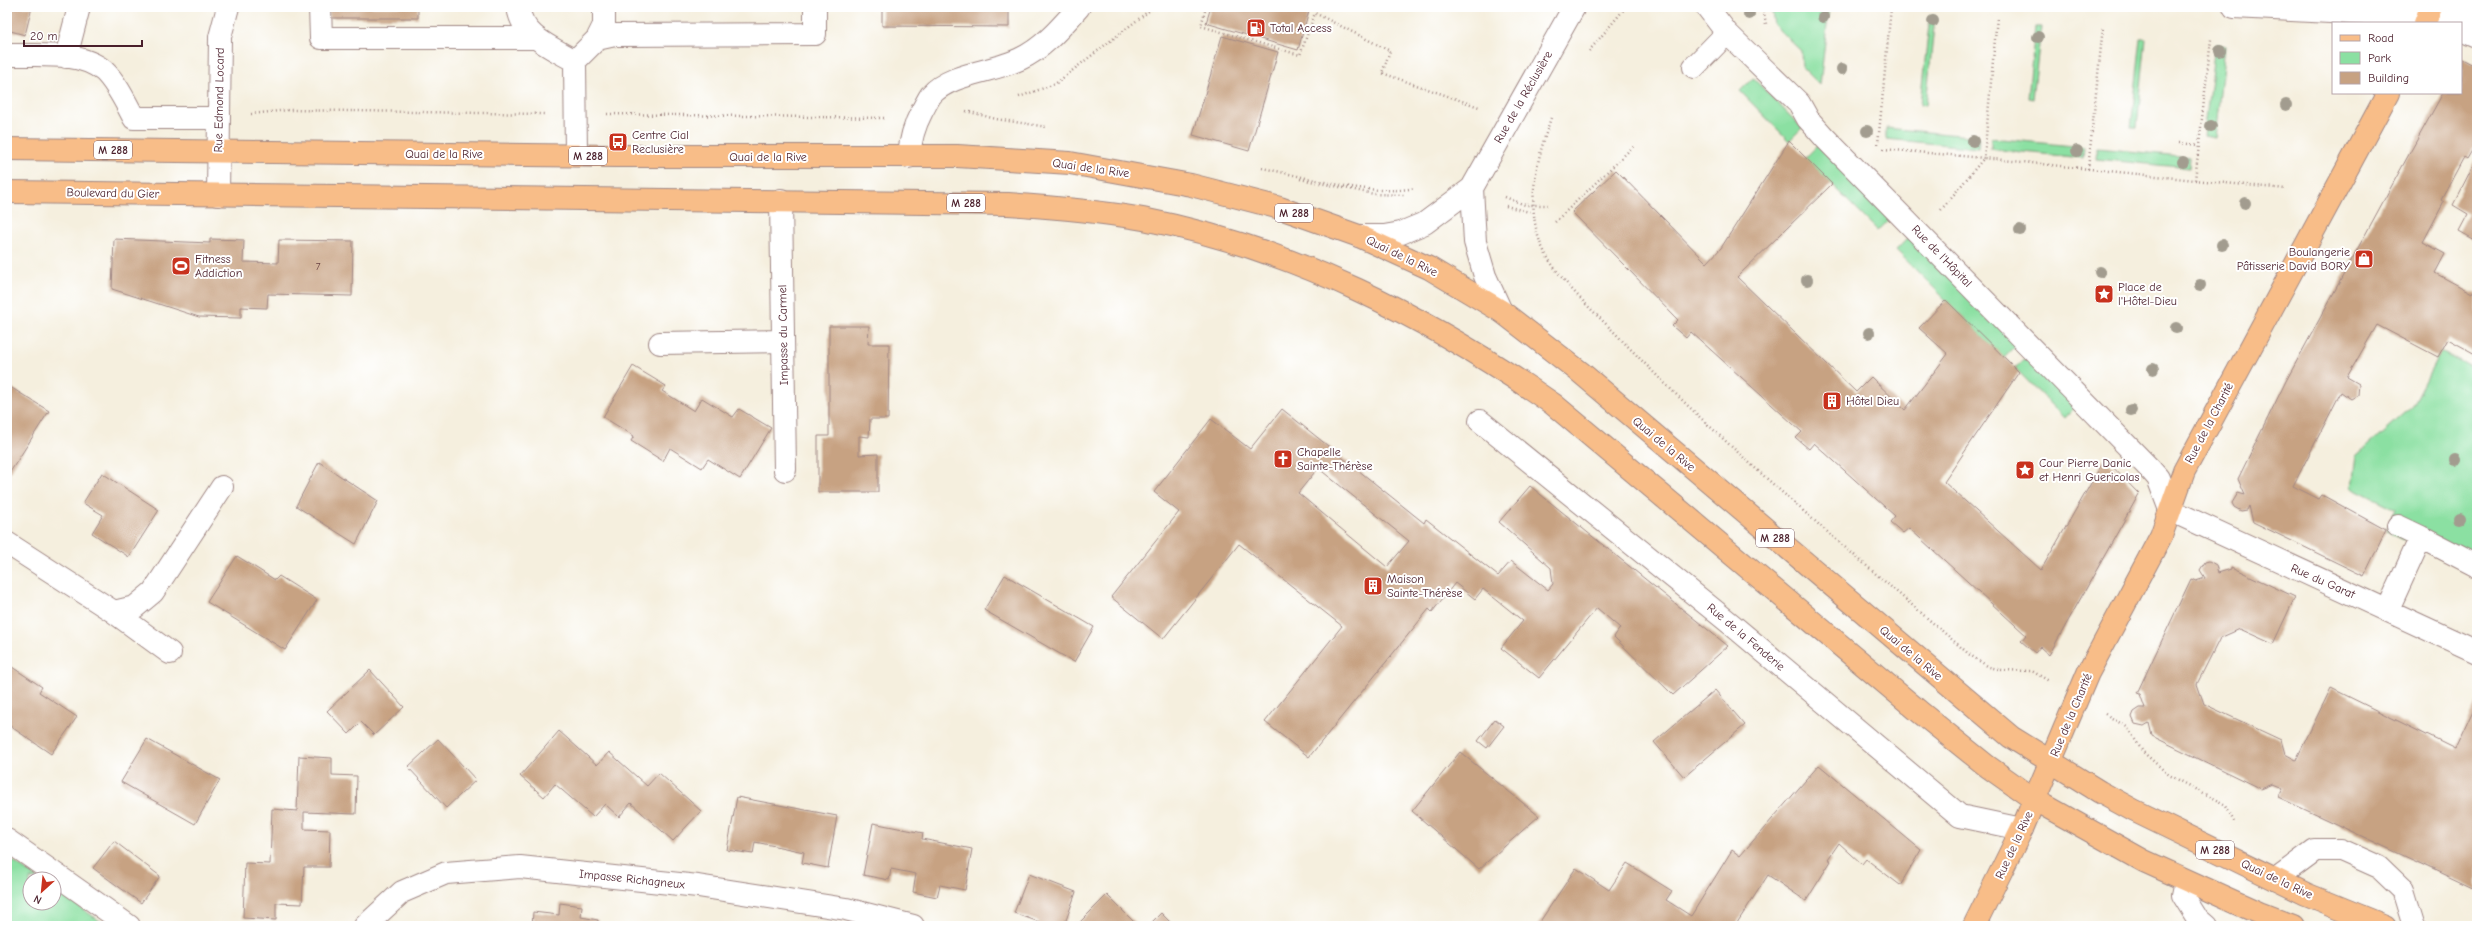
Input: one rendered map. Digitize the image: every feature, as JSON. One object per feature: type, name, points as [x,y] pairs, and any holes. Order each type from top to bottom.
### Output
[{"type":"main road","name":"Rue de la Charité","points":[[2051,762],[2096,656],[2161,536],[2184,471],[2197,444],[2387,94]]},
{"type":"main road","name":"M 288","points":[[7,149],[218,152]]},
{"type":"main road","name":"Quai de la Rive","points":[[218,152],[910,157],[957,156],[1070,163],[1191,185],[1280,208],[1359,236],[1429,268],[1501,311],[1580,372],[2011,737],[2133,810],[2276,879],[2385,926]]},
{"type":"main road","name":"Boulevard du Gier","points":[[7,192],[218,195]]},
{"type":"main road","name":"M 288","points":[[218,195],[780,200],[1008,204],[1074,208],[1143,219],[1215,237],[1285,258],[1362,290],[1436,329],[1504,370],[1553,404],[1921,712],[1987,766],[2035,800],[2144,861],[2186,881],[2293,926]]},
{"type":"main road","name":"Rue de la Rive","points":[[1974,926],[2022,830],[2051,762]]},
{"type":"street","points":[[66,57],[79,7]]},
{"type":"street","name":"Rue Edmond Locard","points":[[218,195],[220,37],[228,7]]},
{"type":"street","points":[[320,7],[321,38],[535,38]]},
{"type":"street","points":[[518,7],[520,20],[535,38],[575,61]]},
{"type":"street","points":[[576,155],[575,61],[597,39],[604,25],[604,7]]},
{"type":"street","points":[[597,39],[615,35],[815,34],[815,7]]},
{"type":"street","points":[[910,157],[910,142],[914,126],[931,95],[953,80],[1000,68],[1022,58],[1061,28],[1079,7]]},
{"type":"street","name":"Rue de la Réclusière","points":[[1474,185],[1574,7]]},
{"type":"street","name":"Rue de l'Hôpital","points":[[1707,7],[1727,33],[1798,102],[1808,119],[1825,138],[2150,469],[2158,478],[2170,510]]},
{"type":"street","points":[[2234,7],[2432,17],[2477,15]]},
{"type":"street","points":[[2462,30],[2477,37]]},
{"type":"street","points":[[1694,67],[1727,33]]},
{"type":"street","points":[[7,55],[66,57],[91,62],[104,71],[134,118],[219,118]]},
{"type":"street","points":[[1359,236],[1384,236],[1425,223],[1474,185]]},
{"type":"street","points":[[1474,185],[1475,242],[1485,276],[1501,311]]},
{"type":"street","name":"Impasse du Carmel","points":[[780,200],[785,470]]},
{"type":"street","points":[[660,343],[783,341]]},
{"type":"street","name":"Rue de la Fenderie","points":[[1480,421],[1731,624],[1960,816],[2022,830]]},
{"type":"street","points":[[114,612],[135,607],[153,592],[222,487]]},
{"type":"street","name":"Rue du Garat","points":[[2170,510],[2388,609],[2477,652]]},
{"type":"street","points":[[2398,526],[2477,566]]},
{"type":"street","points":[[2388,609],[2421,537]]},
{"type":"street","points":[[7,543],[114,612],[170,653]]},
{"type":"street","points":[[7,840],[129,926]]},
{"type":"street","points":[[2276,879],[2315,850],[2341,850],[2379,867],[2403,890],[2414,926]]},
{"type":"street","name":"Impasse Richagneux","points":[[365,926],[402,892],[446,873],[520,867],[698,886],[846,908],[913,926]]},
{"type":"street","points":[[2186,881],[2183,895],[2198,920],[2206,926]]},
{"type":"path","points":[[1206,7],[1201,26],[1300,56],[1315,13],[1390,51],[1382,73],[1479,107]]},
{"type":"path","points":[[1586,56],[1626,7]]},
{"type":"path","points":[[1891,7],[1877,148],[2286,189]]},
{"type":"path","points":[[1920,235],[1984,158],[1997,17]]},
{"type":"path","points":[[2088,169],[2104,27]]},
{"type":"path","points":[[2194,180],[2211,39]]},
{"type":"path","points":[[965,111],[996,119],[1049,127]]},
{"type":"path","points":[[1552,115],[1534,187],[1533,213],[1539,241],[1555,267],[1650,369],[1723,440],[1970,655],[1989,667],[2002,670],[2032,672],[2127,727],[2143,752],[2169,775],[2225,804],[2235,824]]},
{"type":"path","points":[[2178,143],[2198,145]]},
{"type":"path","points":[[1555,222],[1636,145]]},
{"type":"path","points":[[1256,166],[1379,190],[1400,191],[1418,188]]},
{"type":"path","points":[[1474,185],[1517,203],[1548,205]]},
{"type":"green space","points":[[1771,7],[1829,7],[1820,85],[1802,67],[1801,51],[1774,25]]},
{"type":"green space","points":[[1930,16],[1935,16],[1926,105],[1920,104]]},
{"type":"green space","points":[[2035,27],[2041,27],[2033,99],[2028,98]]},
{"type":"green space","points":[[2141,38],[2146,38],[2137,127],[2131,127]]},
{"type":"green space","points":[[2215,44],[2225,46],[2215,138],[2204,136]]},
{"type":"green space","points":[[1753,78],[1802,128],[1789,141],[1740,91]]},
{"type":"green space","points":[[1886,128],[1979,137],[1978,148],[1886,139]]},
{"type":"green space","points":[[1991,138],[2084,147],[2083,158],[1991,149]]},
{"type":"green space","points":[[1818,145],[1891,218],[1878,231],[1805,158]]},
{"type":"green space","points":[[2097,148],[2190,157],[2189,168],[2096,159]]},
{"type":"green space","points":[[1909,237],[2017,345],[2004,358],[1896,250]]},
{"type":"green space","points":[[2441,351],[2477,370],[2477,575],[2386,530],[2396,509],[2352,487],[2356,456],[2413,405]]},
{"type":"green space","points":[[2028,356],[2076,405],[2064,418],[2015,368]]},
{"type":"green space","points":[[7,857],[27,871],[22,871],[22,911],[62,911],[62,895],[107,926],[7,926]]},
{"type":"building","points":[[7,7],[32,7],[25,35],[7,30]]},
{"type":"building","points":[[329,7],[418,7],[418,18],[329,18]]},
{"type":"building","points":[[882,7],[1009,7],[1009,27],[882,26]]},
{"type":"building","points":[[1211,7],[1310,7],[1298,50],[1206,23]]},
{"type":"building","points":[[1222,36],[1278,52],[1249,151],[1193,135]]},
{"type":"building","points":[[2462,59],[2477,67],[2477,142],[2467,159],[2464,157],[2441,200],[2444,202],[2423,242],[2445,254],[2435,273],[2472,293],[2473,291],[2477,293],[2477,355],[2448,339],[2438,357],[2377,325],[2347,377],[2359,384],[2358,395],[2351,399],[2341,392],[2293,486],[2319,499],[2322,495],[2386,530],[2364,576],[2253,522],[2249,506],[2247,510],[2241,511],[2234,507],[2232,503],[2238,493],[2245,495],[2238,479],[2286,381],[2442,94],[2462,94]]},
{"type":"building","name":"Hôtel Dieu","points":[[1789,141],[1832,184],[1737,277],[1856,392],[1871,377],[1905,410],[1948,354],[1919,328],[1946,300],[2019,372],[1944,482],[2041,570],[2105,459],[2139,494],[2049,655],[2040,647],[2035,653],[2021,641],[2026,635],[1909,528],[1903,533],[1890,522],[1895,516],[1814,443],[1809,449],[1796,438],[1802,432],[1691,332],[1686,338],[1672,326],[1678,320],[1572,212],[1616,170],[1707,263],[1721,248]]},
{"type":"building","points":[[2477,158],[2477,241],[2459,231],[2468,214],[2453,205]]},
{"type":"building","points":[[114,239],[210,243],[210,239],[244,240],[243,262],[278,263],[279,240],[353,241],[352,296],[268,294],[267,308],[241,307],[241,318],[199,317],[112,289]]},
{"type":"building","points":[[829,326],[869,326],[868,344],[889,344],[888,419],[870,419],[869,437],[859,436],[859,455],[878,454],[878,492],[818,492],[818,436],[829,436]]},
{"type":"building","points":[[633,366],[666,386],[662,391],[694,411],[702,398],[733,417],[739,409],[771,428],[740,479],[708,459],[702,468],[670,448],[663,461],[631,441],[634,436],[603,417]]},
{"type":"building","points":[[7,385],[49,411],[7,477]]},
{"type":"building","name":"Maison Sainte-Thérèse","points":[[1282,409],[1424,523],[1426,519],[1498,576],[1511,561],[1548,590],[1553,584],[1551,568],[1499,522],[1530,486],[1728,646],[1673,695],[1614,637],[1620,628],[1597,608],[1539,678],[1501,648],[1523,621],[1483,589],[1475,599],[1455,583],[1432,612],[1429,609],[1309,757],[1265,722],[1342,626],[1239,544],[1163,639],[1111,597],[1179,512],[1154,492],[1211,419],[1250,449]],"holes":[[[1318,468],[1409,541],[1387,567],[1298,493]]]},
{"type":"building","points":[[319,462],[378,501],[356,544],[296,506]]},
{"type":"building","points":[[102,473],[159,510],[129,557],[92,533],[103,515],[83,503]]},
{"type":"building","points":[[237,556],[275,580],[279,576],[317,600],[285,650],[207,602]]},
{"type":"building","points":[[2209,561],[2216,565],[2218,573],[2231,569],[2231,567],[2295,597],[2273,644],[2240,629],[2220,638],[2197,684],[2204,704],[2281,740],[2285,754],[2296,760],[2331,688],[2455,749],[2477,702],[2477,890],[2278,797],[2283,788],[2273,784],[2261,789],[2152,736],[2149,723],[2144,726],[2135,724],[2132,717],[2134,712],[2140,708],[2145,708],[2140,694],[2137,693],[2191,579],[2196,581],[2205,578],[2200,570],[2205,562]]},
{"type":"building","points":[[1005,575],[1094,627],[1074,662],[984,610]]},
{"type":"building","points":[[12,667],[42,687],[39,692],[77,717],[51,754],[7,724],[7,673]]},
{"type":"building","points":[[370,670],[404,707],[374,735],[361,722],[349,734],[327,711]]},
{"type":"building","points":[[1715,690],[1745,725],[1684,777],[1654,742]]},
{"type":"building","points":[[1495,719],[1504,726],[1487,748],[1478,741]]},
{"type":"building","points":[[559,731],[597,765],[609,752],[647,786],[659,773],[701,811],[673,841],[631,803],[619,817],[605,804],[593,817],[555,784],[544,797],[520,776]]},
{"type":"building","points":[[147,739],[220,780],[195,824],[121,782]]},
{"type":"building","points":[[438,739],[476,780],[446,808],[408,767]]},
{"type":"building","points":[[1460,752],[1539,816],[1479,869],[1412,811]]},
{"type":"building","points":[[299,756],[332,758],[332,775],[357,776],[356,814],[304,812],[304,829],[330,830],[329,867],[304,867],[302,904],[276,903],[276,920],[243,918],[245,863],[270,864],[272,809],[297,811]]},
{"type":"building","points":[[1819,765],[1921,850],[1900,885],[1866,859],[1862,864],[1839,843],[1828,859],[1831,861],[1806,901],[1768,875],[1735,926],[1537,926],[1576,868],[1609,890],[1627,863],[1672,891],[1666,900],[1691,916],[1732,850],[1740,856]]},
{"type":"building","points":[[737,797],[837,816],[828,868],[802,863],[804,852],[755,842],[753,854],[727,850]]},
{"type":"building","points":[[873,823],[923,833],[922,839],[972,849],[965,890],[940,885],[937,897],[913,892],[916,874],[891,869],[889,880],[863,875]]},
{"type":"building","points":[[114,841],[160,876],[141,903],[93,868]]},
{"type":"building","points":[[1029,874],[1076,892],[1064,926],[1037,926],[1039,922],[1014,913]]},
{"type":"building","points":[[1107,895],[1138,926],[1080,926],[1078,924]]},
{"type":"building","points":[[560,903],[582,906],[581,917],[598,920],[597,926],[532,926],[533,912],[559,915]]},
{"type":"building","points":[[1161,913],[1174,926],[1148,926]]},
{"type":"place","name":"Total Access","points":[[1256,28]]},
{"type":"place","name":"Centre Cial Reclusière","points":[[618,142]]},
{"type":"place","name":"Boulangerie Pâtisserie David BORY","points":[[2364,259]]},
{"type":"place","name":"Fitness Addiction","points":[[181,266]]},
{"type":"place","name":"Place de l'Hôtel-Dieu","points":[[2104,294]]},
{"type":"place","name":"Hôtel Dieu","points":[[1832,401]]},
{"type":"place","name":"Chapelle Sainte-Thérèse","points":[[1283,459]]},
{"type":"place","name":"Cour Pierre Danic et Henri Guericolas","points":[[2025,470]]},
{"type":"place","name":"Maison Sainte-Thérèse","points":[[1373,586]]}]
